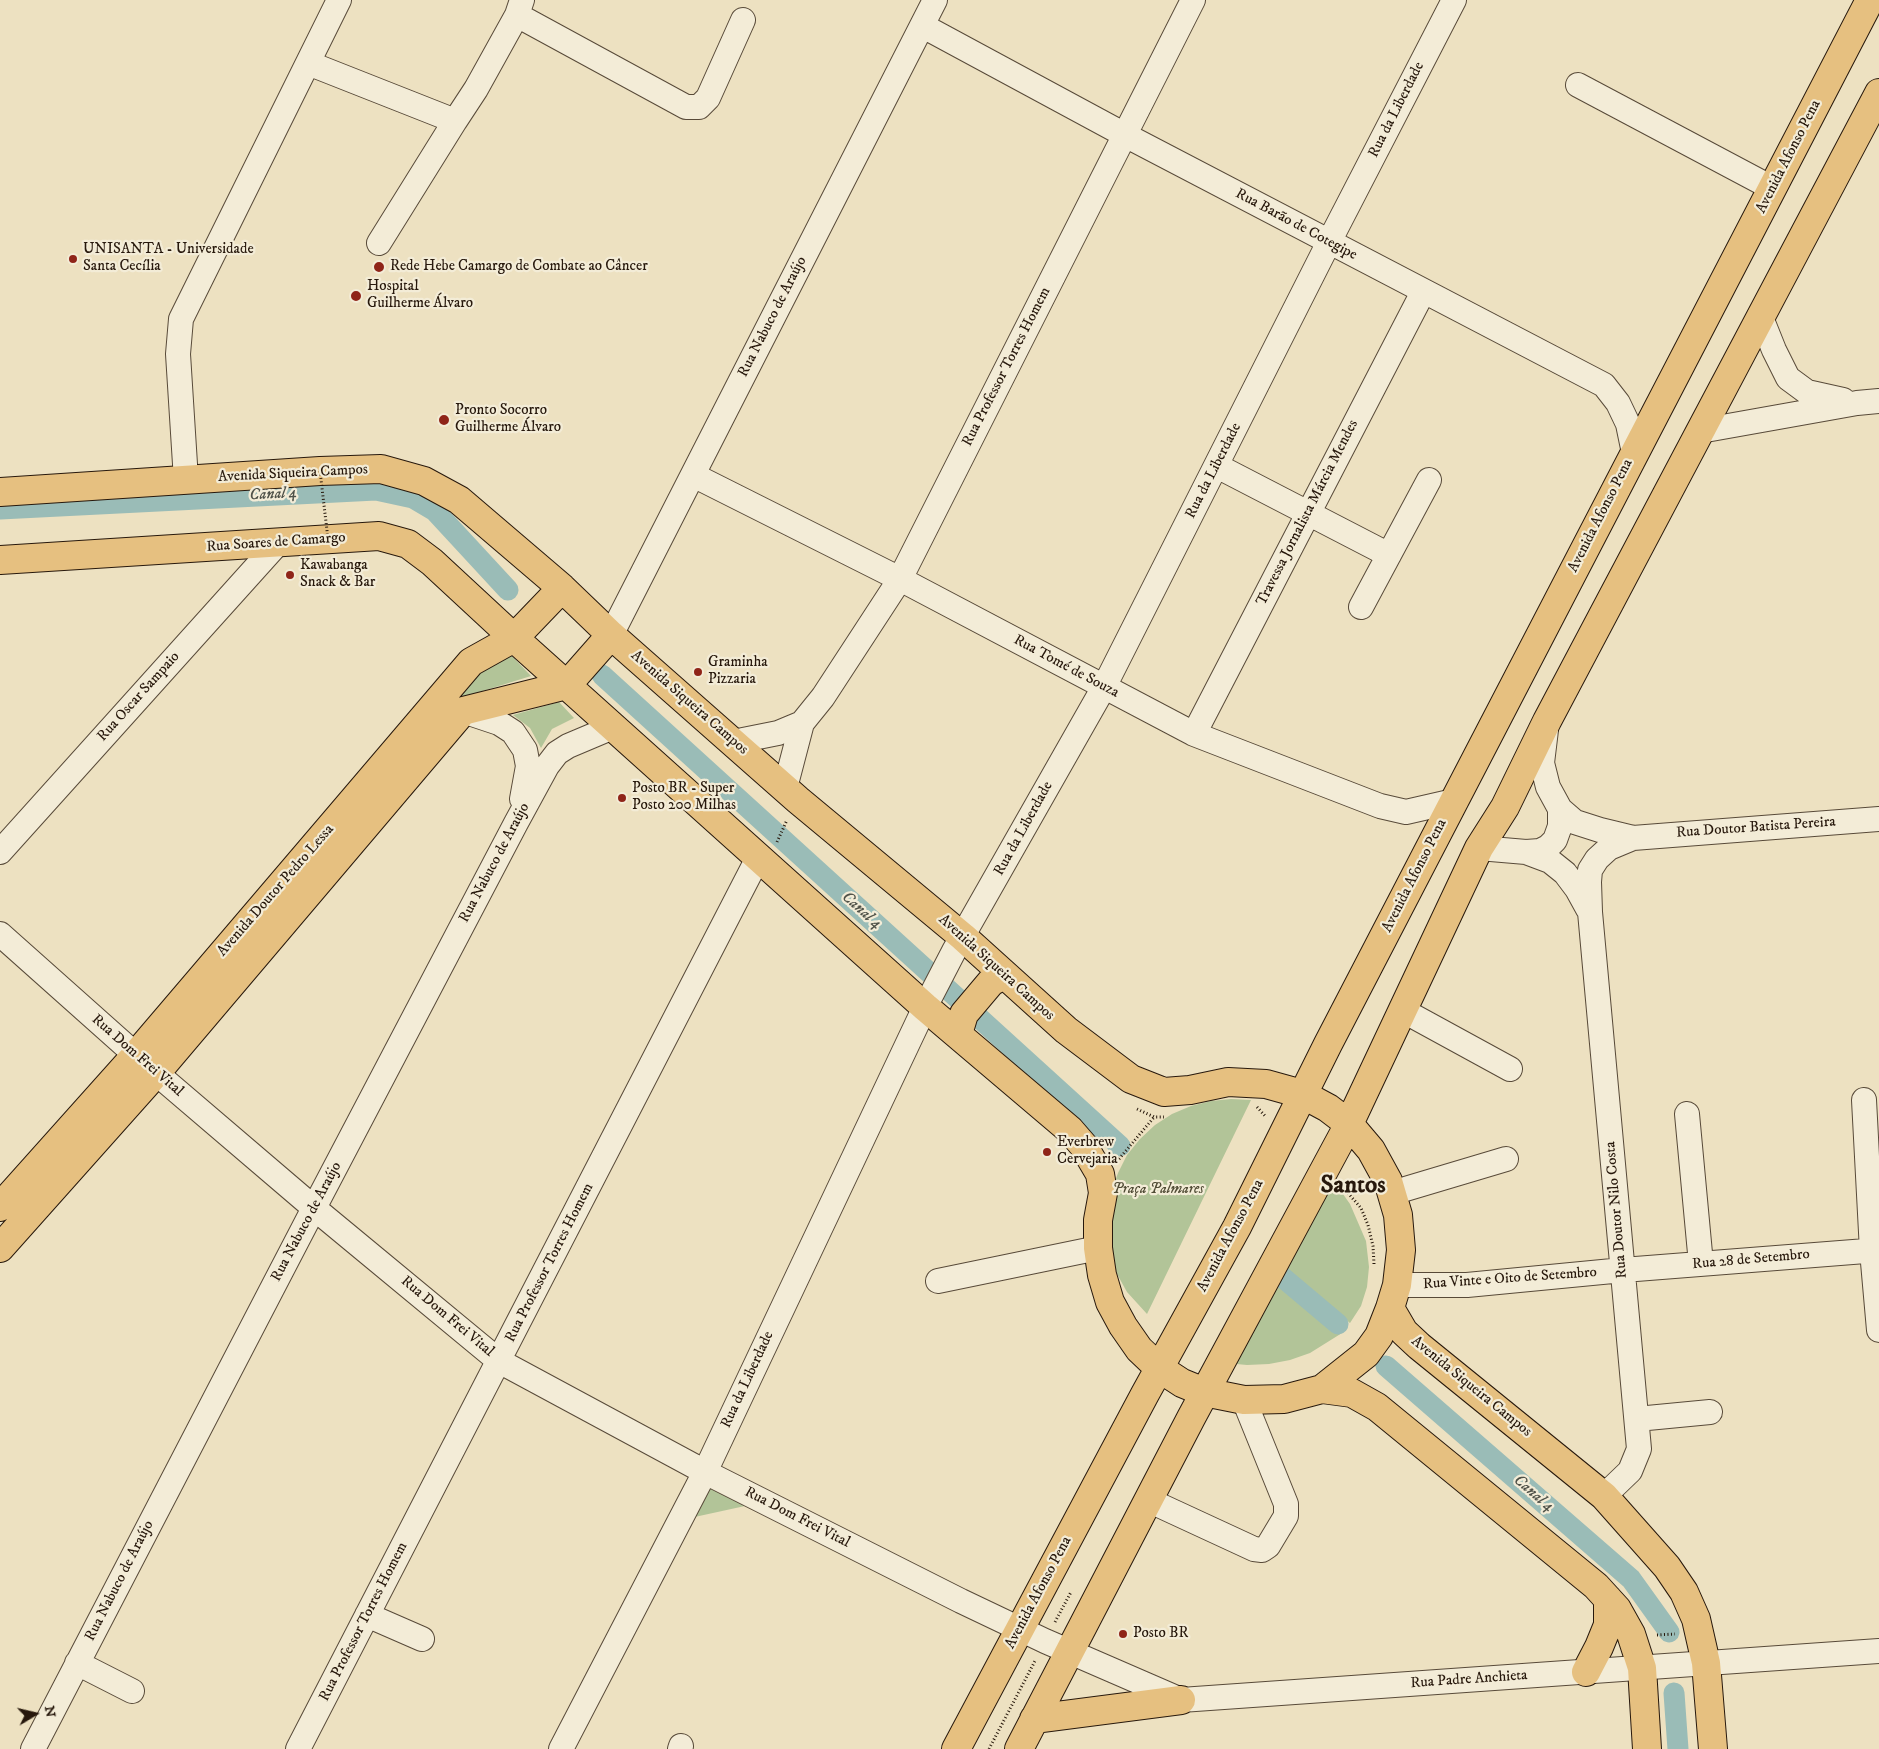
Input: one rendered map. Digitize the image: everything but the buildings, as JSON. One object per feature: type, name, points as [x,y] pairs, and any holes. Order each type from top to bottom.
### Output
[{"type":"main road","name":"Avenida Afonso Pena","points":[[956,1749],[1159,1368],[1238,1227],[1302,1094],[1870,0]]},
{"type":"main road","points":[[1019,1749],[1204,1392],[1348,1124],[1479,848],[1505,807],[1547,721],[1879,93]]},
{"type":"main road","name":"Avenida Siqueira Campos","points":[[0,492],[320,471],[381,469],[424,481],[459,500],[608,638],[733,742],[998,979],[1131,1079],[1164,1092],[1190,1090],[1228,1082],[1266,1084],[1302,1094],[1328,1108],[1348,1124],[1371,1150],[1388,1181],[1398,1215],[1402,1250],[1390,1306],[1404,1332],[1418,1346],[1604,1496],[1667,1567],[1684,1592],[1696,1619],[1699,1664],[1713,1749]]},
{"type":"main road","name":"Rua Soares de Camargo","points":[[0,560],[379,536],[408,544],[521,631]]},
{"type":"main road","name":"Avenida Doutor Pedro Lessa","points":[[0,1207],[135,1056],[472,662],[521,631],[558,592]]},
{"type":"main road","points":[[521,631],[571,680],[613,727],[766,852],[961,1024],[1070,1130],[1092,1158],[1100,1174],[1103,1193],[1098,1220],[1098,1248],[1102,1275],[1110,1302],[1123,1326],[1139,1349],[1159,1368],[1182,1383],[1204,1392],[1244,1400],[1284,1399],[1331,1382],[1366,1354],[1379,1336],[1390,1306]]},
{"type":"main road","points":[[463,711],[571,680],[608,638]]},
{"type":"main road","name":"Avenida Doutor Pedro Lessa","points":[[0,1248],[156,1074],[463,711]]},
{"type":"main road","points":[[961,1024],[998,979]]},
{"type":"main road","points":[[1331,1382],[1377,1406],[1596,1586],[1617,1609],[1648,1667],[1647,1749]]},
{"type":"main road","points":[[1586,1672],[1608,1625],[1608,1599]]},
{"type":"main road","points":[[1034,1719],[1181,1700]]},
{"type":"street","points":[[186,480],[178,354],[181,319],[339,0]]},
{"type":"street","name":"Rua Nabuco de Araújo","points":[[608,638],[935,0]]},
{"type":"street","name":"Rua Professor Torres Homem","points":[[785,788],[802,723],[823,697],[900,579],[1193,0]]},
{"type":"street","name":"Rua da Liberdade","points":[[561,1749],[705,1472],[930,998],[958,944],[1104,687],[1329,242],[1454,0]]},
{"type":"street","points":[[379,243],[476,89],[519,7],[686,107],[699,107],[708,98],[743,20]]},
{"type":"street","name":"Rua Barão de Cotegipe","points":[[922,26],[1423,292],[1604,385],[1618,403],[1628,424],[1634,453]]},
{"type":"street","points":[[308,63],[455,121]]},
{"type":"street","points":[[1578,85],[1772,188]]},
{"type":"street","name":"Travessa Jornalista Márcia Mendes","points":[[1194,734],[1423,292]]},
{"type":"street","points":[[1760,315],[1782,368],[1792,382],[1807,392],[1868,402]]},
{"type":"street","points":[[1700,431],[1868,402]]},
{"type":"street","points":[[1217,466],[1388,555]]},
{"type":"street","name":"Rua Tomé de Souza","points":[[693,475],[900,579],[1194,734],[1380,806],[1406,812],[1454,801]]},
{"type":"street","points":[[1361,607],[1429,480]]},
{"type":"street","name":"Rua Oscar Sampaio","points":[[0,852],[278,543]]},
{"type":"street","points":[[463,711],[499,723],[513,732],[525,750],[528,766],[524,794],[516,823]]},
{"type":"street","name":"Rua Doutor Batista Pereira","points":[[1547,721],[1542,763],[1548,787],[1560,809],[1575,822],[1633,838]]},
{"type":"street","points":[[733,742],[778,732],[802,723]]},
{"type":"street","name":"Rua Nabuco de Araújo","points":[[36,1748],[77,1663],[547,766],[557,753],[568,746],[613,727]]},
{"type":"street","points":[[1479,848],[1526,852],[1540,851],[1548,847],[1555,840],[1560,826],[1560,809]]},
{"type":"street","name":"Rua Doutor Batista Pereira","points":[[1590,912],[1590,870],[1597,859],[1608,848],[1633,838],[1879,819]]},
{"type":"street","name":"Rua Professor Torres Homem","points":[[298,1749],[766,852]]},
{"type":"street","points":[[1526,852],[1550,861],[1565,873],[1590,912]]},
{"type":"street","name":"Rua Doutor Nilo Costa","points":[[1590,912],[1639,1449],[1630,1471],[1604,1496]]},
{"type":"street","name":"Rua Dom Frei Vital","points":[[0,934],[156,1074],[499,1361],[705,1472],[1020,1629]]},
{"type":"street","points":[[1402,1010],[1510,1069]]},
{"type":"street","points":[[1864,1100],[1876,1251],[1879,1330]]},
{"type":"street","points":[[1687,1114],[1701,1264]]},
{"type":"street","points":[[1392,1193],[1506,1159]]},
{"type":"street","points":[[938,1281],[1098,1248]]},
{"type":"street","name":"Rua 28 de Setembro","points":[[1623,1270],[1876,1251]]},
{"type":"street","name":"Rua Vinte e Oito de Setembro","points":[[1390,1306],[1467,1285],[1623,1270]]},
{"type":"street","points":[[1148,1500],[1254,1549],[1262,1550],[1268,1546],[1284,1520],[1286,1504],[1244,1400]]},
{"type":"street","points":[[1636,1419],[1710,1412]]},
{"type":"street","points":[[367,1616],[422,1639]]},
{"type":"street","name":"Rua Padre Anchieta","points":[[1020,1629],[1181,1700],[1879,1651]]},
{"type":"street","points":[[77,1663],[132,1691]]},
{"type":"path","points":[[320,471],[328,539]]},
{"type":"path","points":[[766,852],[789,818]]},
{"type":"path","points":[[1120,1158],[1154,1118]]},
{"type":"path","points":[[1324,1169],[1348,1191],[1361,1208],[1368,1225],[1373,1246],[1374,1267]]},
{"type":"green space","points":[[510,654],[531,676],[457,699],[481,668]]},
{"type":"green space","points":[[559,702],[574,718],[552,729],[541,748],[530,728],[513,715]]},
{"type":"green space","name":"Praça Palmares","points":[[1231,1099],[1251,1100],[1147,1314],[1127,1292],[1117,1274],[1111,1254],[1111,1193],[1118,1173],[1127,1155],[1155,1125],[1172,1114],[1191,1106]]},
{"type":"green space","points":[[1326,1176],[1338,1187],[1350,1204],[1366,1241],[1369,1267],[1367,1287],[1361,1306],[1350,1323],[1281,1265]]},
{"type":"green space","points":[[1274,1275],[1342,1333],[1310,1353],[1290,1360],[1269,1364],[1247,1365],[1226,1363]]},
{"type":"green space","points":[[707,1485],[745,1506],[690,1518]]},
{"type":"waterway","name":"Canal 4","points":[[0,509],[376,490],[413,498],[435,511],[508,590]]},
{"type":"waterway","name":"Canal 4","points":[[602,675],[1120,1146]]},
{"type":"waterway","name":"Canal 4","points":[[1281,1276],[1338,1324]]},
{"type":"waterway","name":"Canal 4","points":[[1386,1366],[1631,1579],[1669,1632]]},
{"type":"waterway","name":"Canal 4","points":[[1674,1693],[1678,1749]]},
{"type":"place","name":"UNISANTA - Universidade Santa Cecília","points":[[73,259]]},
{"type":"place","name":"Rede Hebe Camargo de Combate ao Câncer","points":[[379,267]]},
{"type":"place","name":"Hospital Guilherme Álvaro","points":[[356,296]]},
{"type":"place","name":"Pronto Socorro Guilherme Álvaro","points":[[444,420]]},
{"type":"place","name":"Kawabanga Snack & Bar","points":[[290,575]]},
{"type":"place","name":"Graminha Pizzaria","points":[[698,672]]},
{"type":"place","name":"Posto BR - Super Posto 200 Milhas","points":[[622,798]]},
{"type":"place","name":"Everbrew Cervejaria","points":[[1047,1152]]},
{"type":"place","name":"Posto BR","points":[[1123,1634]]},
{"type":"district","name":"Santos","points":[[1353,1187]]}]
